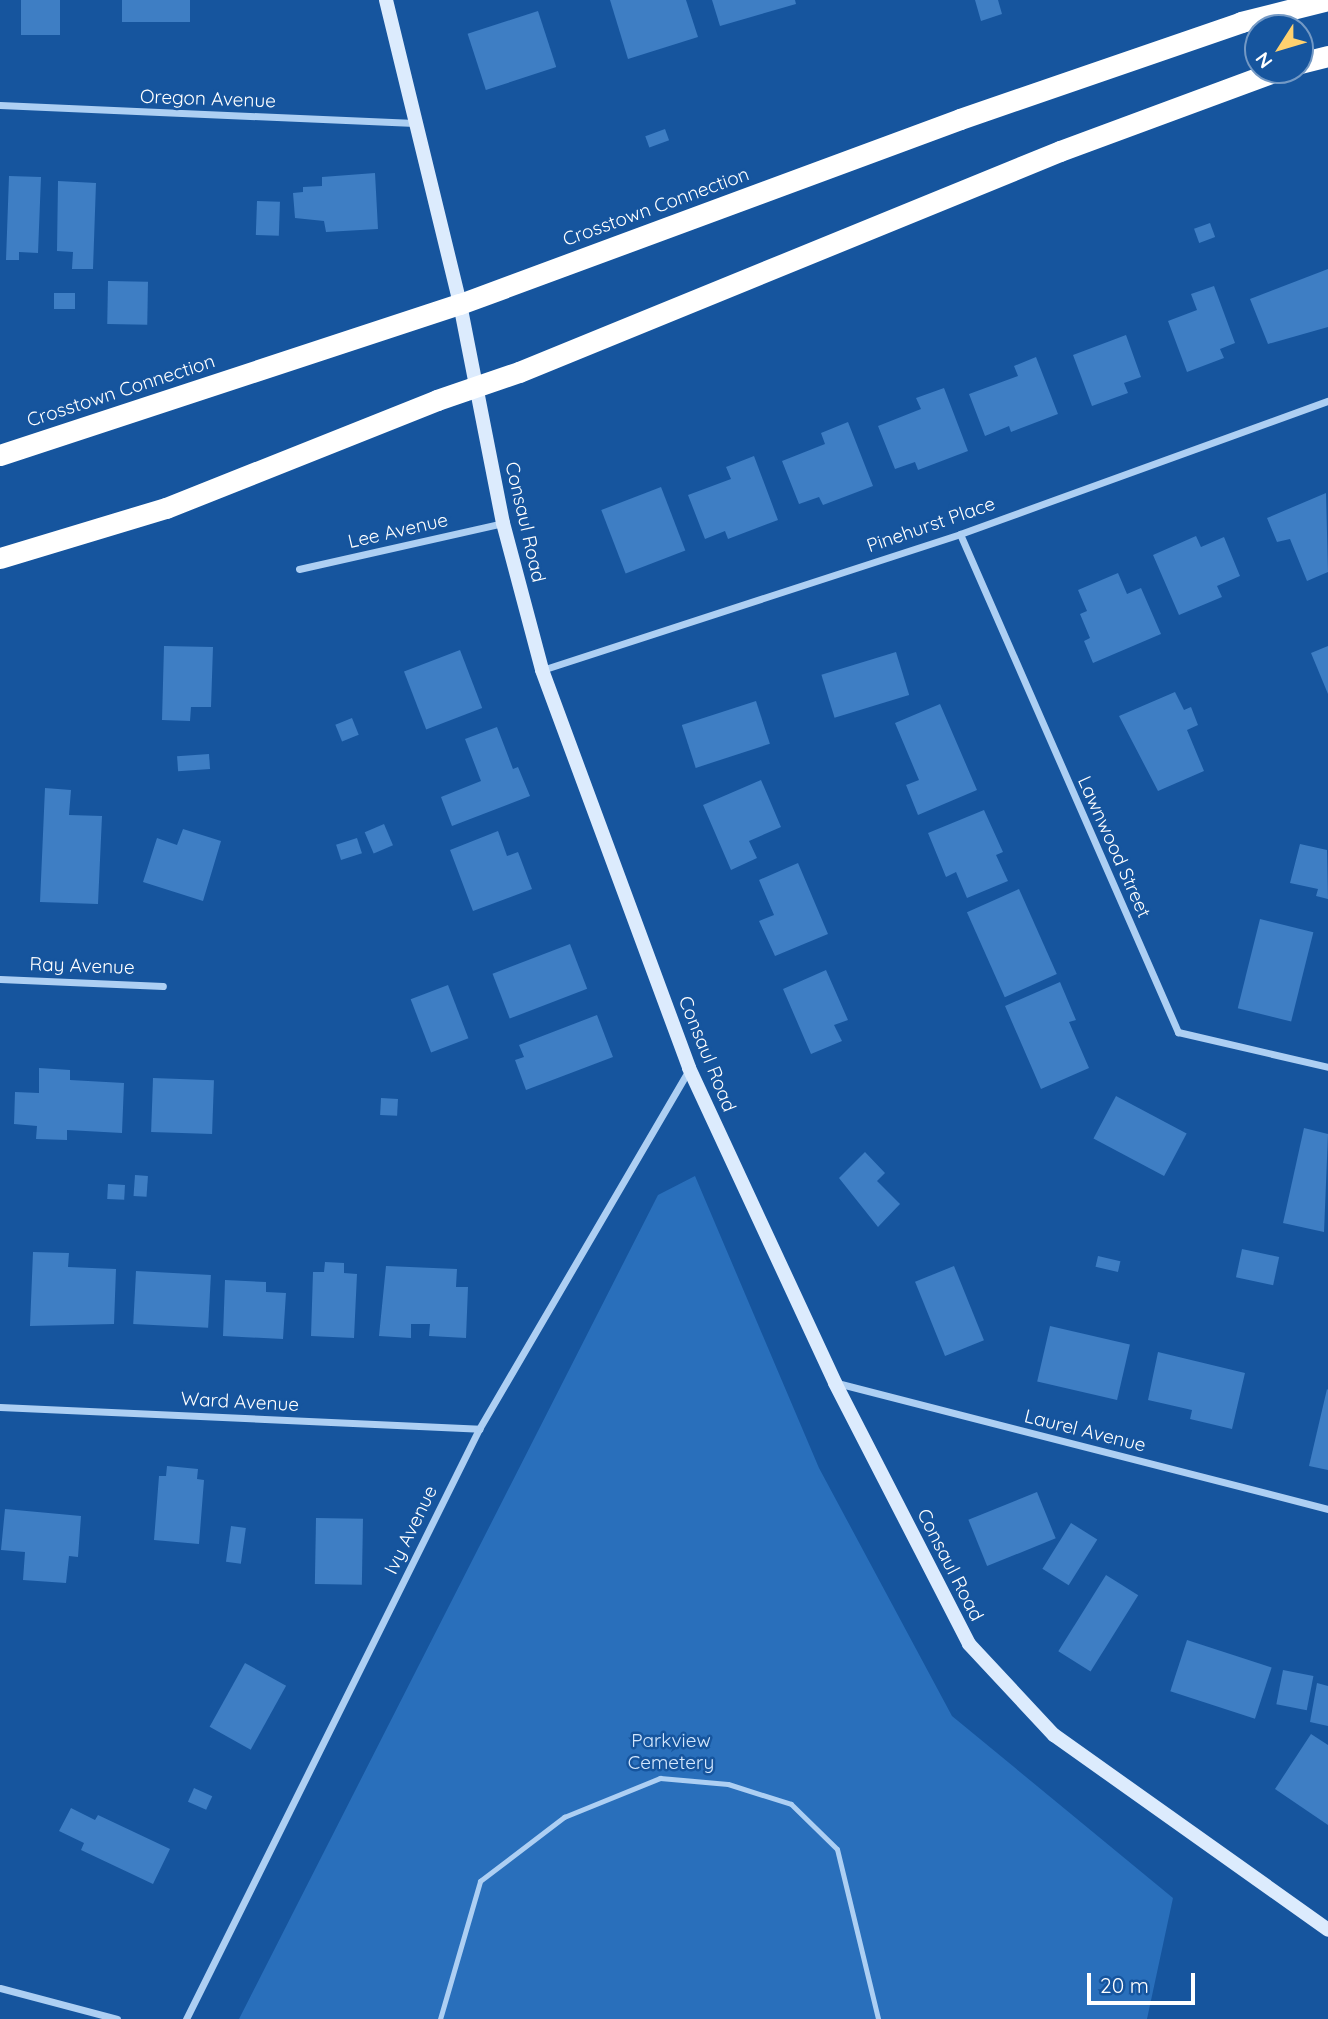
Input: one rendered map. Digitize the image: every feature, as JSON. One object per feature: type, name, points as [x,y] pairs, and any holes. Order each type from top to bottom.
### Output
[{"type":"highway","points":[[1241,22],[1298,0]]},
{"type":"highway","name":"Crosstown Connection","points":[[0,455],[460,304],[960,119],[1241,22],[1328,0]]},
{"type":"highway","points":[[0,558],[166,508],[477,387],[1060,151],[1244,83]]},
{"type":"street","name":"Consaul Road","points":[[386,0],[460,304],[503,523],[542,670],[689,1068],[835,1383],[970,1644],[1054,1735],[1328,1930]]},
{"type":"street","name":"Oregon Avenue","points":[[0,105],[415,123]]},
{"type":"street","name":"Pinehurst Place","points":[[542,670],[960,534],[1328,401]]},
{"type":"street","name":"Lee Avenue","points":[[299,569],[503,523]]},
{"type":"street","name":"Lawnwood Street","points":[[960,534],[1178,1032],[1328,1067]]},
{"type":"street","name":"Ray Avenue","points":[[0,979],[163,986]]},
{"type":"street","name":"Ivy Avenue","points":[[186,2019],[479,1429],[689,1068]]},
{"type":"street","name":"Laurel Avenue","points":[[835,1383],[1328,1509]]},
{"type":"street","name":"Ward Avenue","points":[[0,1406],[479,1429]]},
{"type":"street","points":[[0,1988],[117,2019]]},
{"type":"lane","points":[[440,2019],[480,1881],[564,1817],[660,1779],[728,1783],[791,1804],[837,1849],[878,2019]]},
{"type":"green space","name":"Parkview Cemetery","points":[[695,1176],[819,1468],[952,1716],[1173,1898],[1147,2019],[239,2019],[658,1195]]},
{"type":"building","points":[[21,0],[60,0],[60,35],[21,35]]},
{"type":"building","points":[[122,0],[190,0],[190,22],[122,22]]},
{"type":"building","points":[[610,0],[686,0],[698,37],[628,59]]},
{"type":"building","points":[[712,0],[795,0],[796,4],[720,26]]},
{"type":"building","points":[[975,0],[998,0],[1002,14],[981,21]]},
{"type":"building","points":[[538,11],[556,67],[486,90],[468,34]]},
{"type":"building","points":[[665,129],[669,140],[649,147],[645,136]]},
{"type":"building","points":[[375,173],[378,229],[326,232],[324,221],[295,218],[293,193],[303,192],[303,187],[322,186],[322,177]]},
{"type":"building","points":[[9,176],[41,177],[38,253],[19,252],[19,260],[6,260]]},
{"type":"building","points":[[58,181],[96,183],[93,269],[72,269],[73,252],[57,251]]},
{"type":"building","points":[[257,201],[280,202],[279,236],[256,235]]},
{"type":"building","points":[[1210,223],[1215,237],[1199,243],[1194,229]]},
{"type":"building","points":[[1328,269],[1328,327],[1268,344],[1250,299]]},
{"type":"building","points":[[108,281],[148,282],[147,325],[107,324]]},
{"type":"building","points":[[1214,286],[1235,343],[1220,349],[1224,358],[1187,372],[1168,321],[1197,310],[1191,294]]},
{"type":"building","points":[[54,293],[75,293],[75,309],[54,309]]},
{"type":"building","points":[[1126,335],[1141,377],[1124,383],[1128,393],[1092,406],[1073,355]]},
{"type":"building","points":[[1036,357],[1058,414],[1011,432],[1009,426],[985,436],[969,394],[1018,376],[1014,366]]},
{"type":"building","points":[[944,388],[968,451],[918,470],[915,462],[895,469],[878,426],[921,409],[916,398]]},
{"type":"building","points":[[848,422],[873,486],[823,505],[819,497],[799,504],[782,461],[825,444],[821,433]]},
{"type":"building","points":[[754,456],[778,520],[728,539],[725,531],[705,539],[688,495],[731,479],[726,467]]},
{"type":"building","points":[[661,487],[685,550],[626,573],[601,510]]},
{"type":"building","points":[[1326,493],[1328,572],[1307,581],[1290,539],[1277,542],[1267,518]]},
{"type":"building","points":[[1196,536],[1201,547],[1224,537],[1240,576],[1217,586],[1222,597],[1179,615],[1153,555]]},
{"type":"building","points":[[1118,573],[1127,594],[1141,588],[1161,634],[1093,663],[1084,641],[1090,638],[1080,614],[1087,611],[1078,590]]},
{"type":"building","points":[[164,646],[213,647],[211,707],[191,707],[190,721],[162,720]]},
{"type":"building","points":[[1328,646],[1328,694],[1311,653]]},
{"type":"building","points":[[460,650],[482,708],[426,729],[404,672]]},
{"type":"building","points":[[896,652],[909,695],[835,718],[821,675]]},
{"type":"building","points":[[1175,692],[1184,710],[1191,707],[1198,725],[1187,730],[1204,771],[1158,791],[1119,716]]},
{"type":"building","points":[[756,701],[770,744],[696,768],[682,725]]},
{"type":"building","points":[[940,704],[977,790],[918,815],[906,785],[919,780],[895,723]]},
{"type":"building","points":[[352,718],[359,735],[342,741],[335,725]]},
{"type":"building","points":[[497,727],[513,769],[518,767],[530,796],[452,826],[441,797],[481,781],[465,739]]},
{"type":"building","points":[[209,754],[210,769],[178,771],[177,756]]},
{"type":"building","points":[[761,780],[781,827],[749,841],[757,858],[731,870],[703,805]]},
{"type":"building","points":[[45,788],[71,790],[69,815],[102,816],[98,904],[40,902]]},
{"type":"building","points":[[984,810],[1003,852],[996,855],[1008,881],[967,898],[956,872],[946,877],[928,833]]},
{"type":"building","points":[[384,824],[393,845],[374,853],[365,832]]},
{"type":"building","points":[[183,829],[221,841],[203,901],[143,882],[157,838],[177,845]]},
{"type":"building","points":[[498,831],[507,856],[518,852],[532,889],[473,911],[450,850]]},
{"type":"building","points":[[357,838],[362,853],[341,860],[336,845]]},
{"type":"building","points":[[1300,844],[1327,850],[1328,899],[1316,896],[1318,889],[1290,883]]},
{"type":"building","points":[[798,863],[828,934],[775,956],[759,921],[774,915],[759,880]]},
{"type":"building","points":[[1019,889],[1057,974],[1005,997],[967,912]]},
{"type":"building","points":[[1260,919],[1313,932],[1291,1022],[1238,1008]]},
{"type":"building","points":[[570,944],[587,989],[510,1019],[493,974]]},
{"type":"building","points":[[826,970],[848,1020],[834,1025],[842,1041],[811,1054],[783,989]]},
{"type":"building","points":[[1060,982],[1076,1020],[1069,1022],[1089,1068],[1041,1089],[1005,1006]]},
{"type":"building","points":[[448,985],[468,1038],[431,1053],[411,999]]},
{"type":"building","points":[[597,1015],[613,1057],[526,1090],[515,1060],[524,1057],[519,1045]]},
{"type":"building","points":[[39,1068],[70,1070],[70,1080],[124,1083],[122,1133],[67,1130],[67,1140],[36,1139],[37,1126],[14,1124],[15,1092],[39,1093]]},
{"type":"building","points":[[153,1078],[214,1080],[212,1134],[151,1132]]},
{"type":"building","points":[[1116,1096],[1187,1134],[1164,1176],[1093,1138]]},
{"type":"building","points":[[381,1098],[398,1099],[397,1116],[380,1115]]},
{"type":"building","points":[[1304,1128],[1328,1134],[1324,1232],[1283,1223]]},
{"type":"building","points":[[865,1152],[885,1173],[877,1181],[900,1204],[878,1227],[839,1178]]},
{"type":"building","points":[[135,1175],[148,1176],[147,1197],[134,1196]]},
{"type":"building","points":[[108,1184],[125,1185],[124,1200],[107,1199]]},
{"type":"building","points":[[1242,1249],[1279,1257],[1273,1285],[1236,1277]]},
{"type":"building","points":[[33,1252],[69,1253],[68,1267],[116,1269],[114,1324],[30,1326]]},
{"type":"building","points":[[1098,1256],[1120,1261],[1118,1272],[1096,1267]]},
{"type":"building","points":[[325,1262],[344,1263],[344,1273],[357,1274],[354,1338],[311,1336],[313,1272],[324,1272]]},
{"type":"building","points":[[386,1266],[457,1269],[456,1287],[468,1287],[466,1338],[429,1336],[430,1324],[411,1324],[411,1338],[379,1336]]},
{"type":"building","points":[[954,1266],[984,1340],[945,1356],[915,1282]]},
{"type":"building","points":[[136,1271],[211,1275],[208,1328],[133,1324]]},
{"type":"building","points":[[225,1280],[266,1282],[266,1292],[286,1293],[283,1339],[223,1336]]},
{"type":"building","points":[[1050,1326],[1130,1344],[1117,1400],[1037,1382]]},
{"type":"building","points":[[1158,1352],[1245,1373],[1232,1429],[1190,1419],[1192,1410],[1148,1400]]},
{"type":"building","points":[[1328,1390],[1328,1470],[1309,1466]]},
{"type":"building","points":[[167,1466],[198,1469],[197,1479],[204,1480],[199,1544],[154,1540],[159,1476],[166,1476]]},
{"type":"building","points":[[1037,1492],[1056,1538],[987,1566],[968,1520]]},
{"type":"building","points":[[5,1509],[81,1516],[78,1557],[69,1556],[66,1583],[23,1580],[25,1552],[1,1550]]},
{"type":"building","points":[[316,1518],[363,1519],[362,1585],[315,1584]]},
{"type":"building","points":[[1071,1523],[1097,1539],[1069,1585],[1042,1569]]},
{"type":"building","points":[[231,1526],[246,1528],[241,1564],[226,1562]]},
{"type":"building","points":[[1106,1575],[1138,1595],[1091,1671],[1058,1651]]},
{"type":"building","points":[[1187,1640],[1272,1668],[1255,1719],[1170,1691]]},
{"type":"building","points":[[245,1663],[286,1686],[251,1750],[210,1727]]},
{"type":"building","points":[[1283,1670],[1313,1676],[1307,1710],[1276,1704]]},
{"type":"building","points":[[1317,1683],[1328,1686],[1328,1726],[1310,1722]]},
{"type":"building","points":[[1311,1734],[1328,1745],[1328,1825],[1275,1789]]},
{"type":"building","points":[[194,1788],[212,1796],[206,1810],[188,1802]]},
{"type":"building","points":[[71,1808],[95,1820],[98,1815],[170,1849],[153,1884],[81,1850],[84,1843],[59,1831]]}]
